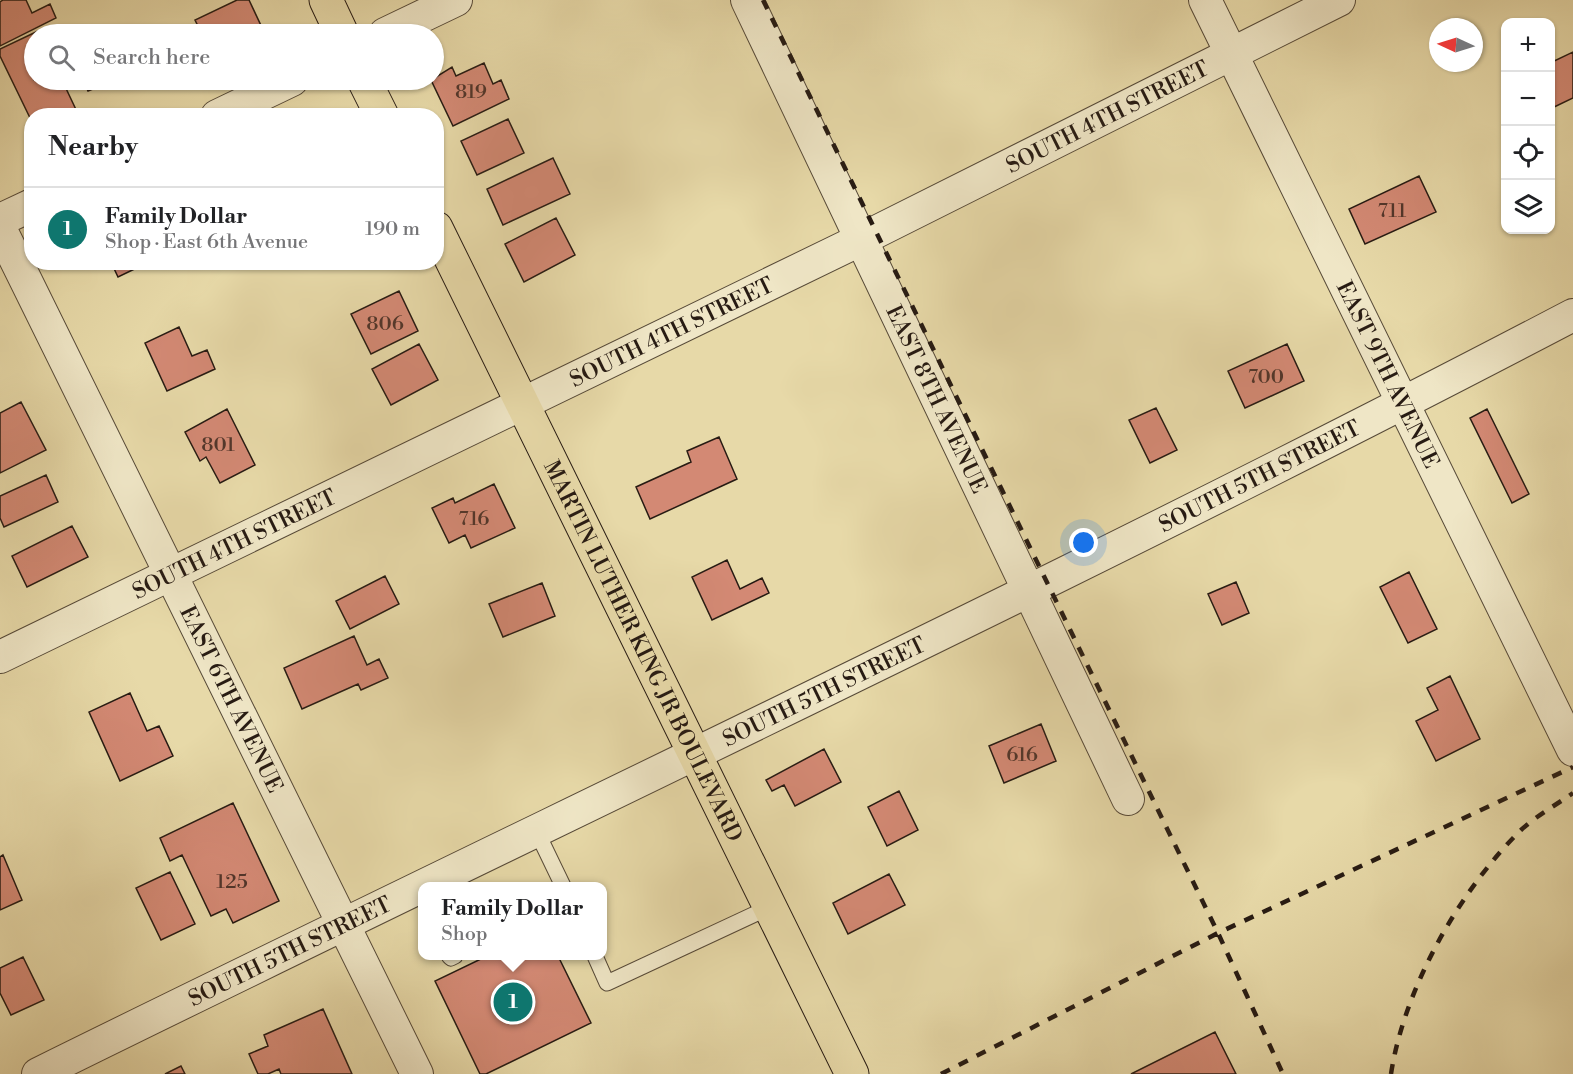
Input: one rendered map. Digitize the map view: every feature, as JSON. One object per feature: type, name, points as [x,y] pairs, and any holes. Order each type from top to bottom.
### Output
[{"type":"main road","points":[[326,0],[337,24]]},
{"type":"main road","points":[[369,90],[378,108]]},
{"type":"main road","name":"MARTIN LUTHER KING JR BOULEVARD","points":[[444,244],[852,1074]]},
{"type":"street","points":[[406,24],[456,0]]},
{"type":"street","name":"EAST 8TH AVENUE","points":[[747,0],[1128,799]]},
{"type":"street","name":"EAST 9TH AVENUE","points":[[1205,0],[1573,750]]},
{"type":"street","name":"SOUTH 4TH STREET","points":[[0,657],[521,402],[862,239],[1339,0]]},
{"type":"street","points":[[234,108],[271,90]]},
{"type":"street","points":[[0,220],[24,209]]},
{"type":"street","name":"EAST 6TH AVENUE","points":[[0,228],[417,1074]]},
{"type":"street","name":"SOUTH 5TH STREET","points":[[443,882],[536,830],[1029,591],[1402,405],[1573,315]]},
{"type":"street","name":"SOUTH 5TH STREET","points":[[38,1074],[342,924],[418,896]]},
{"type":"lane","points":[[536,830],[561,882]]},
{"type":"lane","points":[[597,960],[607,983],[770,907]]},
{"type":"building","points":[[26,0],[32,13],[50,4],[56,18],[44,24],[24,24],[24,34],[0,46],[0,2]]},
{"type":"building","points":[[237,0],[249,0],[260,24],[197,24],[195,20]]},
{"type":"building","points":[[24,38],[24,90],[67,90],[75,108],[25,108],[0,56],[0,49]]},
{"type":"building","points":[[1573,52],[1573,98],[1555,107],[1555,72],[1555,61]]},
{"type":"building","points":[[484,63],[493,84],[501,80],[509,99],[453,126],[436,90],[444,90],[444,72],[452,67],[456,76]]},
{"type":"building","points":[[508,119],[524,153],[477,175],[461,141]]},
{"type":"building","points":[[553,158],[570,194],[503,225],[487,189]]},
{"type":"building","points":[[1419,176],[1436,212],[1365,244],[1349,209]]},
{"type":"building","points":[[556,218],[575,255],[524,282],[505,244]]},
{"type":"building","points":[[115,270],[132,270],[118,277]]},
{"type":"building","points":[[399,291],[418,331],[371,354],[351,314]]},
{"type":"building","points":[[179,327],[192,356],[207,350],[215,369],[167,391],[145,343]]},
{"type":"building","points":[[419,344],[438,380],[391,405],[372,369]]},
{"type":"building","points":[[1287,344],[1304,381],[1245,408],[1228,371]]},
{"type":"building","points":[[21,402],[46,450],[0,473],[0,413]]},
{"type":"building","points":[[1156,408],[1177,450],[1150,463],[1129,420]]},
{"type":"building","points":[[227,409],[255,465],[220,483],[206,457],[200,461],[185,432]]},
{"type":"building","points":[[1487,409],[1529,494],[1512,503],[1470,418]]},
{"type":"building","points":[[719,437],[737,479],[650,519],[636,487],[691,462],[687,451]]},
{"type":"building","points":[[46,475],[58,502],[4,527],[0,518],[0,496]]},
{"type":"building","points":[[494,484],[515,528],[471,548],[465,535],[449,543],[432,508],[453,498],[455,503]]},
{"type":"building","points":[[72,526],[88,557],[27,587],[12,556]]},
{"type":"building","points":[[727,560],[740,589],[762,578],[769,593],[712,620],[692,577]]},
{"type":"building","points":[[1409,572],[1437,629],[1408,643],[1380,587]]},
{"type":"building","points":[[385,576],[399,604],[350,629],[336,601]]},
{"type":"building","points":[[1236,582],[1249,613],[1222,625],[1208,594]]},
{"type":"building","points":[[542,583],[555,616],[503,637],[489,604]]},
{"type":"building","points":[[354,636],[367,665],[379,659],[388,678],[361,690],[358,684],[302,709],[284,668]]},
{"type":"building","points":[[1450,676],[1480,739],[1436,761],[1416,721],[1438,710],[1427,688]]},
{"type":"building","points":[[130,693],[147,731],[159,726],[173,756],[120,781],[89,712]]},
{"type":"building","points":[[1041,724],[1056,761],[1004,783],[989,746]]},
{"type":"building","points":[[824,749],[841,782],[795,806],[784,785],[772,791],[766,780]]},
{"type":"building","points":[[899,791],[918,830],[887,846],[868,807]]},
{"type":"building","points":[[233,803],[279,901],[233,923],[226,909],[211,916],[182,855],[170,861],[160,838]]},
{"type":"building","points":[[3,855],[22,900],[0,910],[0,857]]},
{"type":"building","points":[[170,872],[195,924],[161,940],[136,888]]},
{"type":"building","points":[[889,874],[905,905],[848,934],[833,903]]},
{"type":"building","points":[[23,957],[44,1000],[11,1015],[0,993],[0,968]]},
{"type":"building","points":[[479,960],[560,960],[591,1023],[486,1074],[480,1074],[435,981]]},
{"type":"building","points":[[323,1009],[352,1074],[281,1074],[279,1069],[268,1074],[258,1074],[249,1054],[268,1046],[264,1035]]},
{"type":"building","points":[[1215,1032],[1236,1074],[1131,1074]]},
{"type":"building","points":[[181,1066],[185,1074],[165,1074]]},
{"type":"railway","points":[[763,0],[1218,933],[1283,1074]]},
{"type":"railway","points":[[941,1074],[1218,933],[1573,767]]},
{"type":"railway","points":[[1391,1074],[1408,1009],[1421,976],[1456,912],[1476,882],[1521,830],[1573,793]]},
{"type":"place","name":"Family Dollar","points":[[513,1002]]}]
